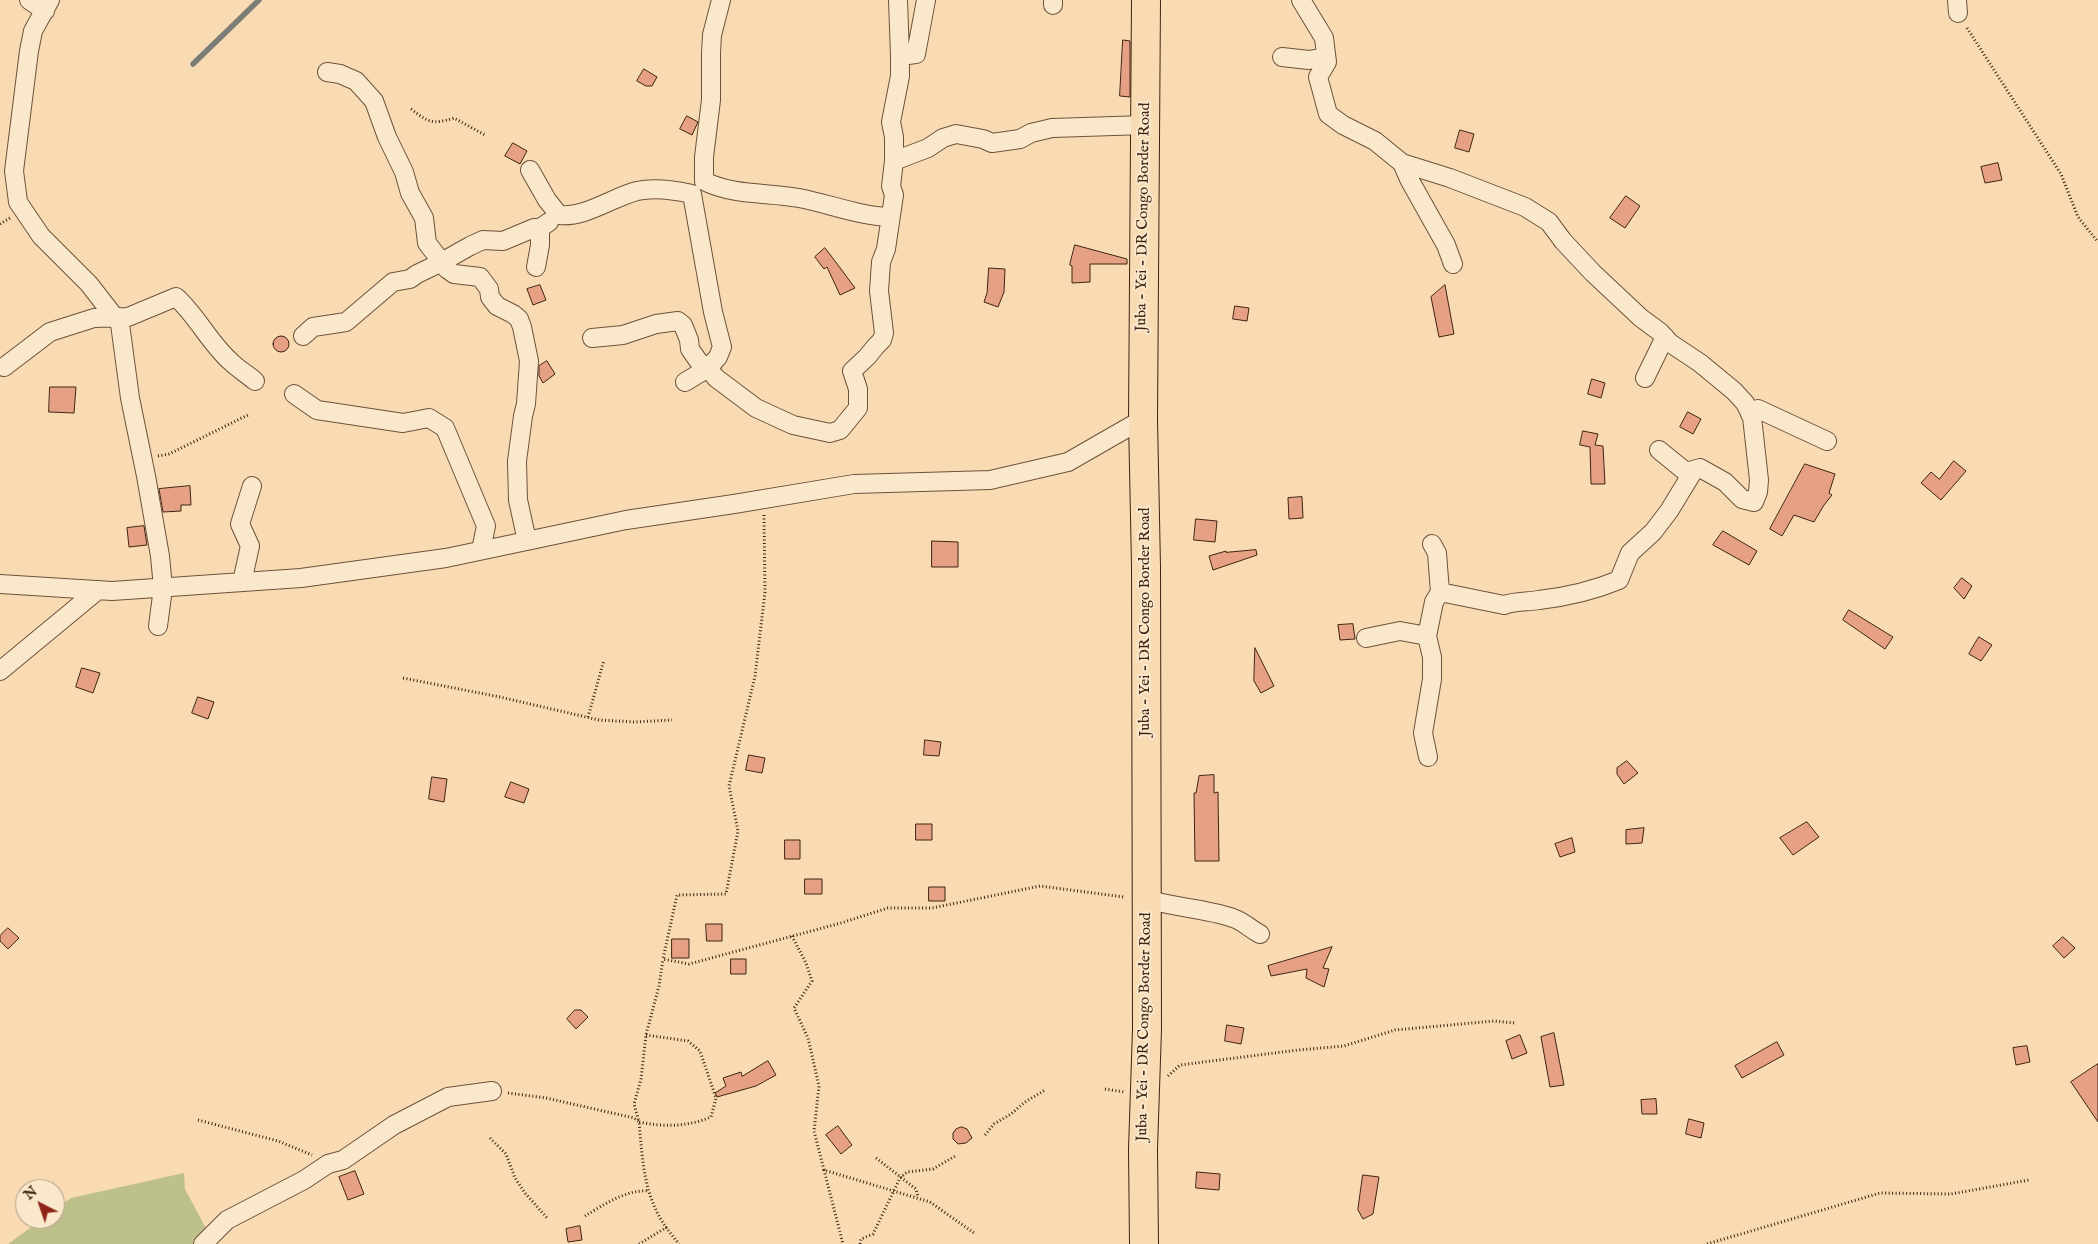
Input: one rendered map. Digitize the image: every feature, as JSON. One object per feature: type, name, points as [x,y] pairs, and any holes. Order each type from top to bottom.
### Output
[{"type":"main road","name":"Juba - Yei - DR Congo Border Road","points":[[1144,1244],[1147,900],[1146,567],[1142,418],[1146,0]]},
{"type":"street","points":[[29,0],[48,5],[33,31],[14,171],[18,202],[42,236],[89,284],[120,324],[130,398],[143,459],[163,588],[158,626]]},
{"type":"street","points":[[721,0],[712,44],[711,100],[704,157],[704,181],[728,190],[798,198],[825,203],[846,211],[890,217]]},
{"type":"street","points":[[592,338],[623,335],[656,324],[678,321],[689,340],[690,349],[699,362],[737,395],[775,418],[793,425],[830,433],[840,430],[858,408],[858,389],[852,371],[868,357],[882,340],[884,333],[879,291],[881,262],[886,249],[894,195],[891,186],[894,137],[891,122],[900,76],[898,0]]},
{"type":"street","points":[[900,56],[916,54],[926,0]]},
{"type":"street","points":[[1301,0],[1324,38],[1327,62],[1318,77],[1328,114],[1343,126],[1375,141],[1402,163],[1450,178],[1525,207],[1549,222],[1563,241],[1592,272],[1641,318],[1670,343],[1700,363],[1734,391],[1745,403],[1750,414],[1760,480],[1754,502],[1742,499],[1725,482],[1700,468],[1686,472],[1659,450]]},
{"type":"street","points":[[1282,57],[1309,60],[1326,57]]},
{"type":"street","points":[[327,72],[340,74],[356,81],[374,101],[387,137],[404,172],[410,193],[424,218],[428,244],[454,274],[480,278],[489,289],[490,297],[496,306],[513,314],[522,327],[530,372],[517,461],[518,500],[527,541]]},
{"type":"street","points":[[894,161],[928,148],[943,138],[956,134],[983,139],[992,143],[1020,139],[1031,133],[1052,128],[1145,125]]},
{"type":"street","points":[[1402,163],[1446,245],[1453,264]]},
{"type":"street","points":[[530,170],[547,200],[559,215]]},
{"type":"street","points":[[303,336],[313,327],[346,322],[392,282],[410,279],[483,240],[502,240],[534,228],[540,228],[559,215],[573,214],[598,207],[635,192],[670,189],[692,194],[713,312],[722,347],[718,357],[708,368],[686,382]]},
{"type":"street","points":[[536,267],[540,245],[540,228]]},
{"type":"street","points":[[4,367],[50,332],[94,318],[128,316],[176,298],[189,309],[204,331],[230,361],[255,381]]},
{"type":"street","points":[[1644,378],[1664,336]]},
{"type":"street","points":[[294,394],[317,410],[404,423],[429,418],[445,428],[486,526],[482,550]]},
{"type":"street","points":[[1750,414],[1758,409],[1827,441]]},
{"type":"street","points":[[0,584],[112,591],[301,578],[446,558],[626,520],[854,484],[990,480],[1068,462],[1142,418]]},
{"type":"street","points":[[1440,592],[1504,605],[1566,596],[1619,580],[1630,553],[1653,532],[1664,518],[1694,470]]},
{"type":"street","points":[[242,582],[250,546],[240,524],[252,486]]},
{"type":"street","points":[[1428,757],[1423,732],[1432,679],[1432,657],[1427,636],[1434,602],[1440,592],[1437,553],[1432,544]]},
{"type":"street","points":[[0,670],[98,590]]},
{"type":"street","points":[[1366,638],[1400,631],[1427,636]]},
{"type":"street","points":[[1147,900],[1216,912],[1235,918],[1260,934]]},
{"type":"street","points":[[203,1244],[227,1220],[304,1180],[328,1164],[342,1160],[394,1125],[448,1097],[492,1091]]},
{"type":"path","points":[[1957,6],[2061,174],[2078,217],[2098,242]]},
{"type":"path","points":[[411,109],[427,121],[445,121],[454,118],[486,135]]},
{"type":"path","points":[[143,459],[169,454],[250,414]]},
{"type":"path","points":[[679,1244],[659,1216],[649,1192],[642,1160],[640,1122],[634,1104],[641,1079],[646,1034],[659,986],[677,895],[726,894],[738,831],[729,786],[754,676],[765,592],[764,499]]},
{"type":"path","points":[[588,717],[604,660]]},
{"type":"path","points":[[403,678],[509,698],[599,720],[636,722],[672,720]]},
{"type":"path","points":[[663,959],[689,964],[888,908],[932,908],[1040,886],[1147,900]]},
{"type":"path","points":[[792,936],[806,963],[812,981],[794,1008],[808,1038],[819,1086],[814,1130],[843,1244]]},
{"type":"path","points":[[1105,1089],[1134,1094],[1162,1082],[1180,1066],[1298,1050],[1344,1046],[1395,1030],[1494,1021],[1515,1023]]},
{"type":"path","points":[[492,1091],[546,1098],[634,1118],[640,1122],[659,1126],[696,1123],[711,1117],[716,1098],[700,1050],[688,1042],[646,1034]]},
{"type":"path","points":[[985,1134],[994,1124],[1045,1090]]},
{"type":"path","points":[[198,1120],[278,1141],[304,1151],[328,1164]]},
{"type":"path","points":[[490,1138],[506,1154],[515,1178],[525,1194],[548,1219]]},
{"type":"path","points":[[860,1244],[861,1239],[873,1234],[900,1178],[907,1172],[933,1169],[957,1155]]},
{"type":"path","points":[[876,1158],[916,1189],[918,1198]]},
{"type":"path","points":[[824,1170],[930,1202],[974,1233]]},
{"type":"path","points":[[1707,1244],[1880,1193],[1951,1194],[2029,1180]]},
{"type":"path","points":[[585,1216],[601,1205],[639,1190],[649,1192]]},
{"type":"path","points":[[639,1244],[667,1227]]},
{"type":"green space","points":[[184,1173],[185,1189],[209,1234],[198,1244],[8,1244],[28,1229],[65,1229],[65,1202],[71,1198]]},
{"type":"building","points":[[1123,40],[1130,41],[1130,97],[1120,96]]},
{"type":"building","points":[[644,69],[657,77],[652,86],[646,86],[637,81]]},
{"type":"building","points":[[687,116],[698,122],[692,135],[680,129]]},
{"type":"building","points":[[1460,130],[1474,134],[1469,152],[1455,148]]},
{"type":"building","points":[[513,143],[527,151],[520,164],[505,156]]},
{"type":"building","points":[[1998,163],[2002,180],[1985,183],[1981,167]]},
{"type":"building","points":[[1626,196],[1640,206],[1625,228],[1610,218]]},
{"type":"building","points":[[1075,245],[1127,259],[1127,264],[1090,264],[1090,282],[1072,283],[1072,266],[1070,265]]},
{"type":"building","points":[[825,248],[855,288],[840,295],[827,267],[824,269],[815,257]]},
{"type":"building","points":[[989,268],[1005,269],[1004,292],[998,307],[984,302],[987,293]]},
{"type":"building","points":[[540,285],[546,300],[533,305],[527,289]]},
{"type":"building","points":[[1445,285],[1454,334],[1439,337],[1431,297]]},
{"type":"building","points":[[1235,306],[1249,308],[1247,321],[1233,319]]},
{"type":"building","points":[[281,336],[289,344],[281,352],[273,344]]},
{"type":"building","points":[[547,361],[555,374],[543,383],[539,376],[539,366]]},
{"type":"building","points":[[1592,379],[1605,383],[1601,398],[1588,394]]},
{"type":"building","points":[[50,387],[76,387],[74,413],[49,412]]},
{"type":"building","points":[[1688,412],[1701,419],[1693,434],[1680,427]]},
{"type":"building","points":[[1583,431],[1598,434],[1595,445],[1603,446],[1605,484],[1591,484],[1590,447],[1580,445]]},
{"type":"building","points":[[1954,461],[1966,471],[1941,500],[1921,483],[1931,472],[1939,479]]},
{"type":"building","points":[[1805,464],[1835,474],[1829,493],[1832,495],[1814,522],[1794,515],[1782,536],[1770,529]]},
{"type":"building","points":[[190,486],[191,505],[181,505],[181,511],[163,512],[159,489]]},
{"type":"building","points":[[1302,497],[1303,518],[1289,519],[1288,498]]},
{"type":"building","points":[[1196,519],[1217,521],[1215,542],[1194,540]]},
{"type":"building","points":[[144,526],[147,545],[129,547],[127,528]]},
{"type":"building","points":[[1723,531],[1757,551],[1749,565],[1713,545]]},
{"type":"building","points":[[932,541],[958,542],[958,567],[932,567]]},
{"type":"building","points":[[1256,550],[1257,555],[1213,570],[1209,556],[1226,551]]},
{"type":"building","points":[[1962,578],[1972,586],[1964,599],[1954,588]]},
{"type":"building","points":[[1849,610],[1893,637],[1885,649],[1843,620]]},
{"type":"building","points":[[1353,624],[1355,639],[1340,640],[1338,625]]},
{"type":"building","points":[[1979,637],[1992,645],[1981,661],[1969,654]]},
{"type":"building","points":[[1255,648],[1274,686],[1261,693],[1254,681]]},
{"type":"building","points":[[82,668],[100,673],[93,693],[76,687]]},
{"type":"building","points":[[198,697],[214,702],[208,719],[192,713]]},
{"type":"building","points":[[925,740],[941,742],[939,756],[924,755]]},
{"type":"building","points":[[749,755],[765,758],[762,773],[746,770]]},
{"type":"building","points":[[1627,761],[1638,773],[1624,784],[1617,774],[1617,768]]},
{"type":"building","points":[[1214,775],[1214,793],[1218,792],[1219,861],[1195,861],[1194,793],[1196,793],[1199,776]]},
{"type":"building","points":[[432,777],[447,779],[444,802],[429,799]]},
{"type":"building","points":[[511,782],[529,789],[524,803],[505,797]]},
{"type":"building","points":[[1807,822],[1819,837],[1793,855],[1780,838]]},
{"type":"building","points":[[916,824],[932,824],[932,840],[916,840]]},
{"type":"building","points":[[1644,828],[1642,843],[1626,844],[1626,830]]},
{"type":"building","points":[[1572,838],[1575,852],[1560,857],[1555,844]]},
{"type":"building","points":[[785,840],[800,840],[800,859],[785,859]]},
{"type":"building","points":[[805,879],[822,879],[822,894],[805,894]]},
{"type":"building","points":[[929,887],[945,887],[945,901],[929,901]]},
{"type":"building","points":[[706,924],[722,924],[722,941],[707,941]]},
{"type":"building","points":[[8,928],[19,938],[8,949],[0,941],[0,936]]},
{"type":"building","points":[[2063,937],[2075,948],[2064,958],[2053,946]]},
{"type":"building","points":[[672,939],[689,939],[689,958],[672,958]]},
{"type":"building","points":[[1332,947],[1323,968],[1329,969],[1324,987],[1306,978],[1307,969],[1271,976],[1268,966]]},
{"type":"building","points":[[731,959],[746,959],[746,974],[731,974]]},
{"type":"building","points":[[575,1010],[581,1010],[588,1017],[576,1029],[567,1019]]},
{"type":"building","points":[[1227,1025],[1244,1028],[1241,1044],[1225,1041]]},
{"type":"building","points":[[1554,1033],[1564,1085],[1550,1087],[1541,1037]]},
{"type":"building","points":[[1520,1035],[1527,1053],[1512,1059],[1506,1041]]},
{"type":"building","points":[[1777,1042],[1784,1055],[1742,1078],[1735,1066]]},
{"type":"building","points":[[2027,1046],[2030,1062],[2016,1065],[2013,1048]]},
{"type":"building","points":[[768,1061],[776,1075],[756,1086],[717,1097],[715,1093],[726,1086],[723,1078],[741,1072],[742,1076]]},
{"type":"building","points":[[2098,1064],[2098,1122],[2071,1082]]},
{"type":"building","points":[[1656,1099],[1657,1114],[1642,1114],[1641,1100]]},
{"type":"building","points":[[1689,1119],[1704,1123],[1701,1138],[1686,1134]]},
{"type":"building","points":[[838,1126],[852,1145],[841,1154],[826,1135]]},
{"type":"building","points":[[962,1127],[967,1129],[972,1138],[966,1143],[958,1144],[953,1139],[953,1133],[956,1129]]},
{"type":"building","points":[[355,1171],[364,1194],[348,1200],[339,1177]]},
{"type":"building","points":[[1197,1172],[1220,1174],[1219,1190],[1196,1188]]},
{"type":"building","points":[[1363,1175],[1379,1177],[1373,1214],[1363,1219],[1358,1210]]},
{"type":"building","points":[[580,1226],[582,1240],[568,1242],[566,1229]]},
{"type":"waterway","points":[[193,64],[259,0]]}]
